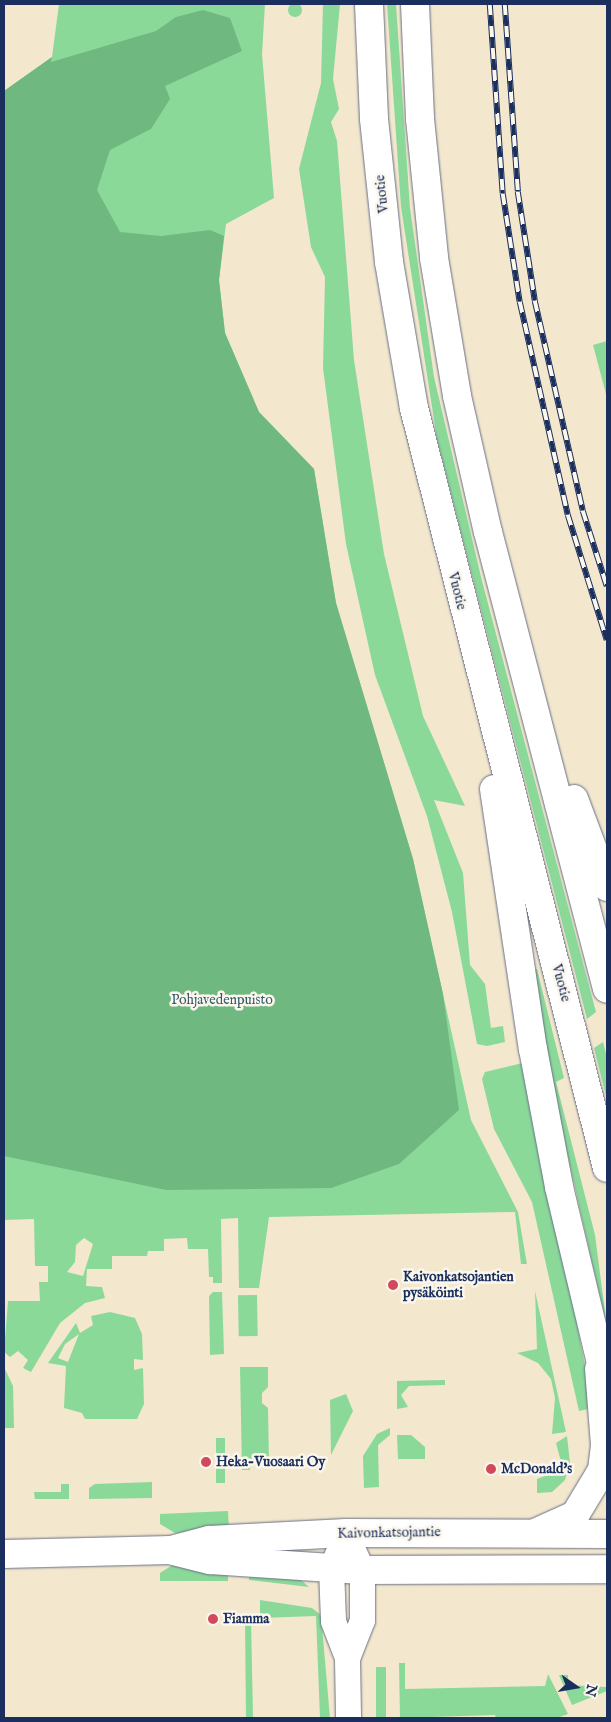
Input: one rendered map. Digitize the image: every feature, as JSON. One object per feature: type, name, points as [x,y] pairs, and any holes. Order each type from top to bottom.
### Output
[{"type":"main road","name":"Vuotie","points":[[369,4],[374,120],[389,262],[414,408],[482,688],[607,1168]]},
{"type":"main road","points":[[415,4],[420,119],[439,286],[457,396],[607,989]]},
{"type":"main road","points":[[526,674],[607,887]]},
{"type":"main road","points":[[482,688],[533,1049],[598,1358],[607,1388]]},
{"type":"main road","points":[[537,1532],[575,1516],[602,1470],[605,1444],[598,1358]]},
{"type":"main road","name":"Kaivonkatsojantie","points":[[4,1554],[171,1550],[209,1540],[346,1534],[537,1532],[607,1534]]},
{"type":"main road","name":"Kaivonkatsojantie","points":[[171,1550],[210,1560],[362,1570],[607,1569]]},
{"type":"street","points":[[346,1534],[331,1568],[333,1621],[347,1658],[348,1718]]},
{"type":"street","points":[[346,1534],[362,1570],[362,1620],[347,1658]]},
{"type":"green space","points":[[292,3],[298,3],[302,10],[298,17],[292,17],[288,13],[288,7]]},
{"type":"green space","name":"Pohjavedenpuisto","points":[[59,4],[265,4],[262,54],[274,198],[226,224],[219,280],[225,333],[259,412],[314,469],[336,603],[413,859],[471,1120],[518,1212],[527,1264],[521,1264],[515,1212],[269,1217],[259,1288],[239,1288],[238,1218],[221,1219],[222,1283],[213,1283],[213,1277],[209,1277],[208,1249],[188,1249],[187,1238],[164,1239],[164,1251],[148,1251],[147,1256],[112,1256],[112,1269],[87,1269],[86,1286],[102,1287],[105,1298],[85,1303],[60,1323],[31,1372],[23,1368],[28,1360],[18,1351],[10,1357],[4,1352],[8,1301],[40,1301],[39,1282],[48,1282],[48,1266],[35,1266],[34,1219],[4,1220],[4,91],[52,57]],"holes":[[[84,1238],[93,1244],[83,1276],[67,1272],[75,1262],[76,1245]]]},
{"type":"green space","points":[[323,4],[340,4],[333,79],[339,109],[331,122],[337,141],[354,360],[384,554],[423,716],[465,806],[434,800],[463,873],[470,965],[485,984],[491,1028],[503,1026],[505,1042],[487,1046],[477,1044],[452,912],[427,816],[375,675],[346,544],[323,368],[325,277],[311,247],[299,169],[321,83]]},
{"type":"green space","points":[[387,4],[396,4],[410,208],[434,377],[481,577],[596,1012],[587,1019],[437,439],[401,207]]},
{"type":"green space","name":"Pohjavedenpuisto","points":[[203,10],[230,18],[242,51],[165,86],[170,99],[151,129],[110,150],[97,190],[120,232],[161,236],[210,230],[224,236],[219,280],[225,333],[259,412],[314,469],[336,603],[413,859],[443,994],[459,1110],[399,1164],[331,1188],[166,1190],[4,1156],[4,91],[52,57],[51,62],[156,31],[176,17]]},
{"type":"green space","points":[[607,341],[607,398],[593,345]]},
{"type":"green space","points":[[537,969],[564,1078],[556,1082],[595,1235],[607,1327],[552,1087],[531,970]]},
{"type":"green space","points":[[603,1042],[607,1058],[607,1100],[594,1048]]},
{"type":"green space","points":[[527,1062],[593,1408],[579,1411],[532,1202],[494,1129],[482,1079],[485,1072]]},
{"type":"green space","points":[[535,1291],[566,1432],[552,1434],[555,1398],[551,1379],[538,1363],[517,1353],[537,1349]]},
{"type":"green space","points":[[213,1292],[222,1292],[224,1354],[210,1355],[209,1296]]},
{"type":"green space","points":[[238,1295],[257,1295],[258,1336],[239,1336]]},
{"type":"green space","points":[[110,1312],[135,1318],[142,1334],[143,1360],[134,1359],[134,1370],[143,1368],[144,1404],[137,1419],[85,1419],[82,1413],[64,1408],[66,1366],[48,1363],[76,1323],[80,1333],[93,1325],[91,1316]],"holes":[[[79,1334],[68,1362],[58,1358],[65,1344]]]},
{"type":"green space","points":[[4,1367],[13,1386],[14,1428],[4,1428]]},
{"type":"green space","points":[[240,1367],[268,1367],[268,1387],[262,1393],[262,1403],[268,1408],[269,1462],[249,1462],[250,1470],[242,1470]]},
{"type":"green space","points":[[445,1380],[445,1385],[409,1386],[401,1395],[408,1407],[397,1409],[397,1381]]},
{"type":"green space","points":[[346,1394],[353,1411],[331,1455],[330,1400]]},
{"type":"green space","points":[[390,1428],[390,1435],[378,1445],[379,1487],[364,1488],[363,1456],[377,1434]]},
{"type":"green space","points":[[397,1435],[411,1435],[425,1447],[425,1459],[398,1459]]},
{"type":"green space","points":[[567,1436],[570,1463],[565,1480],[552,1492],[537,1493],[537,1479],[563,1469],[556,1443]]},
{"type":"green space","points":[[216,1438],[225,1438],[225,1483],[216,1483]]},
{"type":"green space","points":[[152,1482],[152,1498],[89,1499],[89,1488],[95,1484]]},
{"type":"green space","points":[[61,1484],[69,1484],[69,1499],[35,1499],[34,1492],[61,1492]]},
{"type":"green space","points":[[228,1511],[229,1529],[175,1533],[160,1524],[160,1514]]},
{"type":"green space","points":[[174,1564],[228,1566],[228,1581],[160,1581],[160,1573]]},
{"type":"green space","points":[[249,1567],[294,1574],[309,1587],[249,1580]]},
{"type":"green space","points":[[260,1600],[312,1608],[321,1615],[330,1718],[320,1718],[316,1616],[260,1618]]},
{"type":"green space","points":[[245,1619],[251,1619],[253,1718],[246,1718]]},
{"type":"green space","points":[[399,1663],[405,1663],[405,1689],[545,1686],[548,1674],[568,1714],[557,1718],[496,1718],[495,1715],[400,1718]]},
{"type":"green space","points":[[376,1667],[386,1667],[386,1718],[376,1718]]},
{"type":"green space","points":[[559,1675],[568,1675],[568,1685],[606,1687],[607,1678],[607,1691],[572,1705]]},
{"type":"railway","points":[[490,4],[503,194],[520,302],[568,515],[607,640]]},
{"type":"railway","points":[[505,4],[518,192],[535,301],[583,511],[607,586]]},
{"type":"place","name":"Kaivonkatsojantien pysäköinti","points":[[393,1285]]},
{"type":"place","name":"Heka-Vuosaari Oy","points":[[206,1462]]},
{"type":"place","name":"McDonald's","points":[[491,1469]]},
{"type":"place","name":"Fiamma","points":[[213,1619]]}]
